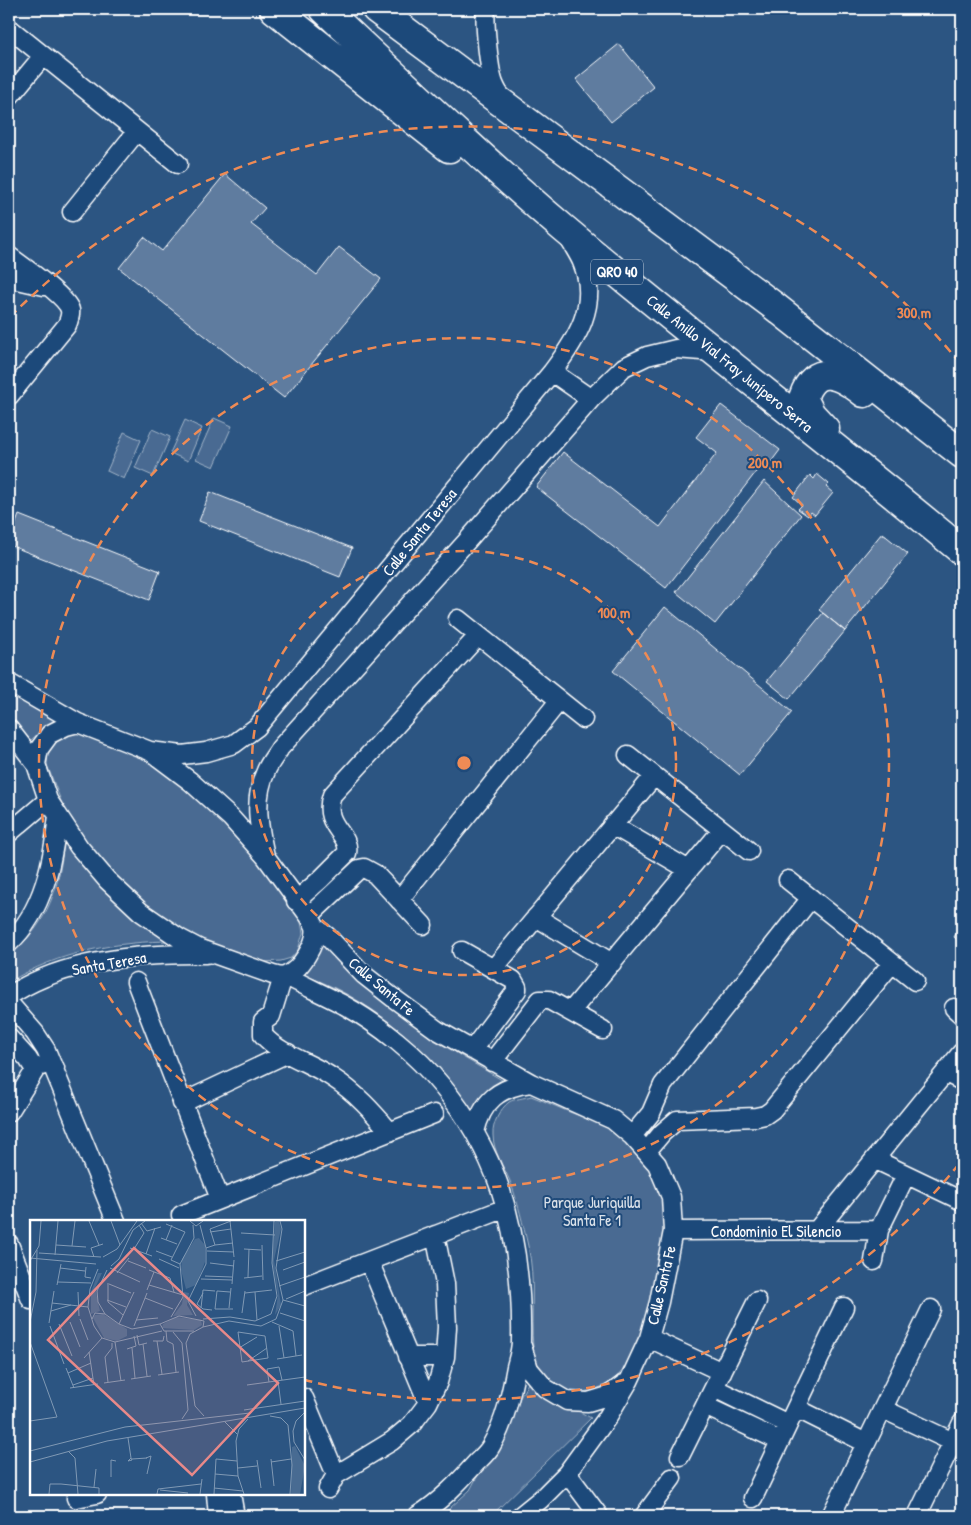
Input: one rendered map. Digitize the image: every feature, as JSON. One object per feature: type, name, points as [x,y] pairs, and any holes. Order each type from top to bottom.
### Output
[{"type":"highway","points":[[274,9],[448,148],[479,155]]},
{"type":"highway","name":"Calle Anillo Vial Fray Junípero Serra","points":[[324,9],[479,155],[564,228],[714,352],[962,551]]},
{"type":"highway","points":[[376,9],[774,306],[962,454]]},
{"type":"highway","points":[[924,520],[881,473],[822,427],[810,414],[803,398],[810,382],[822,374],[832,375],[843,380],[858,388],[942,452],[962,459]]},
{"type":"street","points":[[486,9],[488,49],[494,85],[510,110]]},
{"type":"street","points":[[9,28],[178,164]]},
{"type":"street","points":[[9,97],[43,56]]},
{"type":"street","points":[[72,212],[137,131]]},
{"type":"street","name":"Calle Santa Teresa","points":[[150,751],[182,755],[206,752],[234,744],[257,728],[552,372],[579,333],[587,305],[587,283],[583,263],[564,228]]},
{"type":"street","points":[[9,256],[49,287],[68,305],[70,315],[70,320],[9,396]]},
{"type":"street","points":[[9,278],[49,287]]},
{"type":"street","points":[[265,856],[259,825],[258,797],[265,772],[280,748],[473,534],[591,399],[624,366],[647,356],[676,349],[714,352]]},
{"type":"street","points":[[552,372],[591,399]]},
{"type":"street","points":[[458,619],[583,719]]},
{"type":"street","points":[[296,901],[347,853],[347,845],[330,817],[329,803],[332,796],[478,636]]},
{"type":"street","points":[[9,683],[78,723],[150,751]]},
{"type":"street","points":[[399,900],[560,700]]},
{"type":"street","points":[[36,764],[39,749],[50,734],[66,726],[78,723]]},
{"type":"street","points":[[9,729],[36,764],[53,808],[79,846],[107,880],[141,912],[179,938],[214,954]]},
{"type":"street","name":"Calle Santa Fe","points":[[150,751],[190,781],[231,818],[265,856],[312,922],[364,975],[392,998],[437,1030],[492,1062],[531,1083],[613,1120],[632,1136],[657,1164],[671,1197],[673,1232],[660,1302],[649,1338],[629,1381],[607,1418],[567,1473],[541,1499],[520,1516]]},
{"type":"street","points":[[628,755],[748,851]]},
{"type":"street","points":[[494,968],[654,776]]},
{"type":"street","points":[[9,833],[53,808]]},
{"type":"street","points":[[9,943],[27,923],[37,906],[54,847],[53,808]]},
{"type":"street","points":[[612,825],[689,870]]},
{"type":"street","points":[[571,1011],[722,830]]},
{"type":"street","points":[[390,1132],[360,1100],[334,1078],[268,1040],[263,1035],[263,1022],[258,1015],[281,976],[294,971],[308,954],[312,944],[312,922],[334,891],[359,869],[364,868],[375,874],[423,925]]},
{"type":"street","points":[[788,880],[915,981]]},
{"type":"street","points":[[632,1136],[650,1113],[663,1085],[811,898]]},
{"type":"street","points":[[536,917],[612,962]]},
{"type":"street","points":[[462,951],[513,980],[517,987],[517,990],[472,1050]]},
{"type":"street","name":"Calle Santa Fe","points":[[214,954],[281,976],[344,1005],[367,1019],[420,1062],[442,1085],[475,1132],[489,1162],[506,1208],[512,1236],[518,1285],[521,1343],[510,1402],[491,1447],[462,1479],[431,1508],[418,1516]]},
{"type":"street","name":"Santa Teresa","points":[[9,996],[61,971],[84,966],[138,956],[214,954]]},
{"type":"street","points":[[647,1152],[662,1132],[677,1120],[686,1118],[756,1117],[765,1115],[772,1110],[892,964]]},
{"type":"street","points":[[136,982],[220,1200]]},
{"type":"street","points":[[492,1062],[540,1000],[549,1000],[603,1030]]},
{"type":"street","points":[[9,1004],[35,1033],[55,1068],[116,1220]]},
{"type":"street","points":[[9,1038],[24,1054],[35,1070]]},
{"type":"street","points":[[817,1230],[876,1160],[962,1052]]},
{"type":"street","points":[[182,1104],[288,1053]]},
{"type":"street","points":[[9,1112],[35,1070],[44,1064],[55,1068]]},
{"type":"street","points":[[946,1073],[962,1081]]},
{"type":"street","points":[[475,1132],[478,1119],[484,1107],[493,1097],[517,1085],[531,1083]]},
{"type":"street","points":[[181,1215],[434,1114]]},
{"type":"street","points":[[876,1160],[904,1180],[962,1214]]},
{"type":"street","points":[[904,1180],[962,1202]]},
{"type":"street","points":[[874,1261],[879,1230],[904,1180]]},
{"type":"street","points":[[305,1286],[506,1208]]},
{"type":"street","name":"Condominio El Silencio","points":[[673,1232],[879,1230]]},
{"type":"street","points":[[305,1401],[332,1482],[392,1441],[412,1424],[428,1403],[438,1382],[445,1357],[447,1327],[445,1284],[435,1235]]},
{"type":"street","points":[[9,1244],[29,1290]]},
{"type":"street","points":[[369,1261],[428,1403]]},
{"type":"street","points":[[680,1456],[757,1301]]},
{"type":"street","points":[[753,1498],[844,1307]]},
{"type":"street","points":[[831,1516],[931,1309]]},
{"type":"street","points":[[649,1338],[722,1372]]},
{"type":"street","points":[[521,1343],[529,1369],[545,1388],[567,1401],[588,1402],[608,1396],[629,1381]]},
{"type":"street","points":[[408,1357],[445,1357]]},
{"type":"street","points":[[714,1388],[866,1443]]},
{"type":"street","points":[[705,1406],[780,1441]]},
{"type":"street","points":[[883,1409],[953,1442]]},
{"type":"street","points":[[917,1516],[962,1423]]},
{"type":"street","points":[[567,1473],[599,1516]]},
{"type":"street","points":[[644,1516],[672,1478]]},
{"type":"street","points":[[76,1498],[92,1495]]},
{"type":"street","points":[[216,1495],[218,1516]]},
{"type":"street","points":[[230,1495],[235,1516]]},
{"type":"green space","points":[[214,418],[232,426],[214,467],[196,459]]},
{"type":"green space","points":[[185,420],[202,428],[188,461],[170,453]]},
{"type":"green space","points":[[152,429],[170,437],[153,476],[135,468]]},
{"type":"green space","points":[[124,432],[141,440],[124,479],[107,471]]},
{"type":"green space","points":[[9,685],[54,720],[31,740],[9,718]]},
{"type":"green space","points":[[79,732],[144,756],[207,800],[255,857],[300,917],[303,933],[298,950],[291,958],[281,961],[263,962],[219,949],[185,933],[130,895],[82,839],[63,806],[47,765],[48,754],[53,745],[68,734]]},
{"type":"green space","points":[[64,836],[86,869],[114,900],[135,917],[175,941],[132,943],[89,950],[48,963],[9,982],[9,954],[34,931],[50,902],[60,870]]},
{"type":"green space","points":[[320,938],[394,1009],[461,1056],[507,1083],[474,1116],[440,1070],[398,1029],[350,996],[324,983],[297,973]]},
{"type":"green space","name":"Parque Juriquilla Santa Fe 1","points":[[531,1096],[607,1127],[621,1135],[651,1169],[662,1198],[664,1216],[660,1260],[642,1329],[622,1371],[607,1384],[589,1391],[573,1392],[557,1385],[543,1373],[538,1365],[533,1348],[532,1272],[528,1246],[510,1181],[493,1141],[495,1122],[506,1105],[511,1101]]},
{"type":"green space","points":[[528,1383],[591,1418],[491,1516],[441,1516],[470,1490]]},
{"type":"building","points":[[619,44],[654,87],[611,122],[576,79]]},
{"type":"building","points":[[225,174],[265,208],[251,224],[317,275],[339,247],[381,279],[284,398],[119,268],[144,237],[162,251]]},
{"type":"building","points":[[721,405],[780,450],[768,466],[763,463],[666,588],[536,487],[563,452],[660,527],[717,453],[696,437]]},
{"type":"building","points":[[817,474],[829,484],[826,487],[833,493],[815,515],[811,512],[808,516],[798,509],[802,505],[793,497],[810,475],[814,479]]},
{"type":"building","points":[[764,481],[801,515],[715,624],[676,592]]},
{"type":"building","points":[[210,492],[352,548],[340,577],[199,521]]},
{"type":"building","points":[[19,515],[160,571],[149,600],[9,545]]},
{"type":"building","points":[[882,533],[908,554],[845,631],[819,610]]},
{"type":"building","points":[[665,607],[792,712],[740,775],[613,671]]},
{"type":"building","points":[[823,613],[845,631],[789,699],[767,681]]},
{"type":"building","points":[[962,925],[962,944],[954,937]]}]
